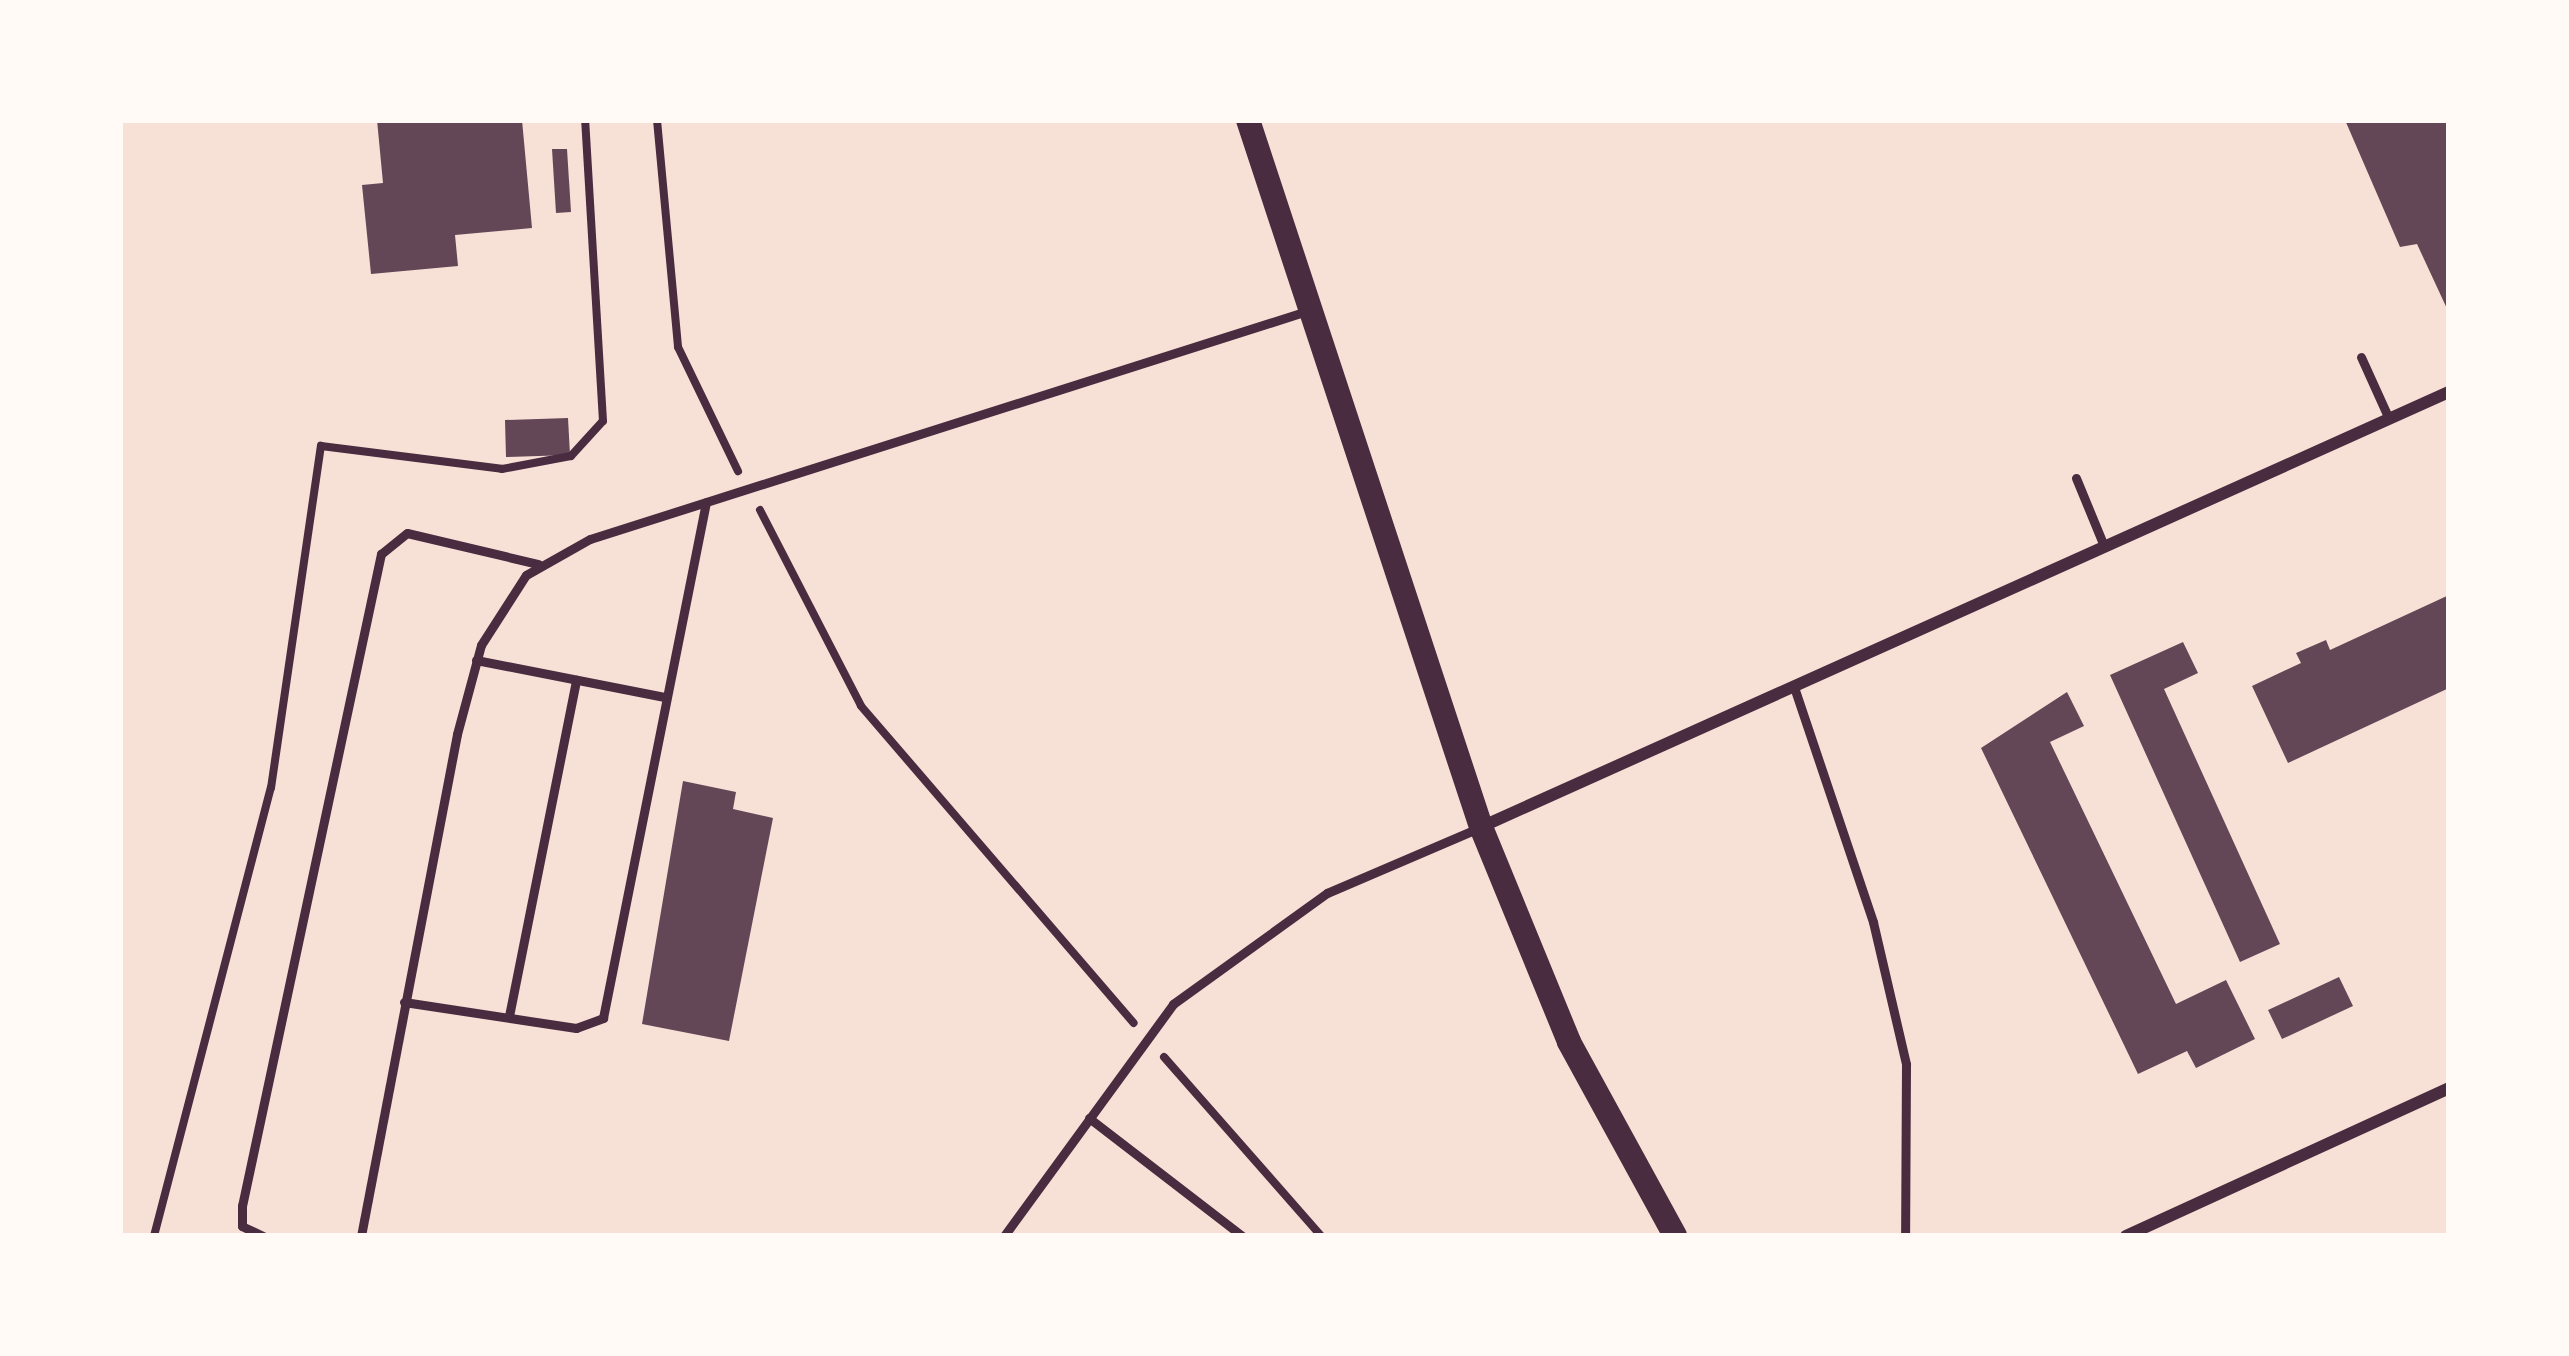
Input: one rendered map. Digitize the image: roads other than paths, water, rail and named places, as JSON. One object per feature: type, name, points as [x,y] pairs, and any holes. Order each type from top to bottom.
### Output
[{"type":"main road","points":[[1248,120],[1304,312],[1481,827],[1569,1042],[1675,1236]]},
{"type":"street","points":[[1481,827],[1795,690],[2449,392]]},
{"type":"street","points":[[2126,1236],[2449,1088]]},
{"type":"lane","points":[[263,1236],[242,1226],[242,1206],[381,554],[407,532],[538,564],[706,502],[1304,312]]},
{"type":"lane","points":[[2361,357],[2390,419]]},
{"type":"lane","points":[[2076,478],[2104,546]]},
{"type":"lane","points":[[404,1002],[586,1029],[603,1018],[706,502]]},
{"type":"lane","points":[[361,1236],[457,734],[476,660],[538,564]]},
{"type":"lane","points":[[476,660],[664,697]]},
{"type":"lane","points":[[508,1016],[576,680]]},
{"type":"lane","points":[[1795,690],[1874,922],[1906,1064],[1905,1236]]},
{"type":"lane","points":[[1004,1236],[1145,1036],[1287,917],[1481,827]]},
{"type":"lane","points":[[1089,1118],[1242,1236]]}]
